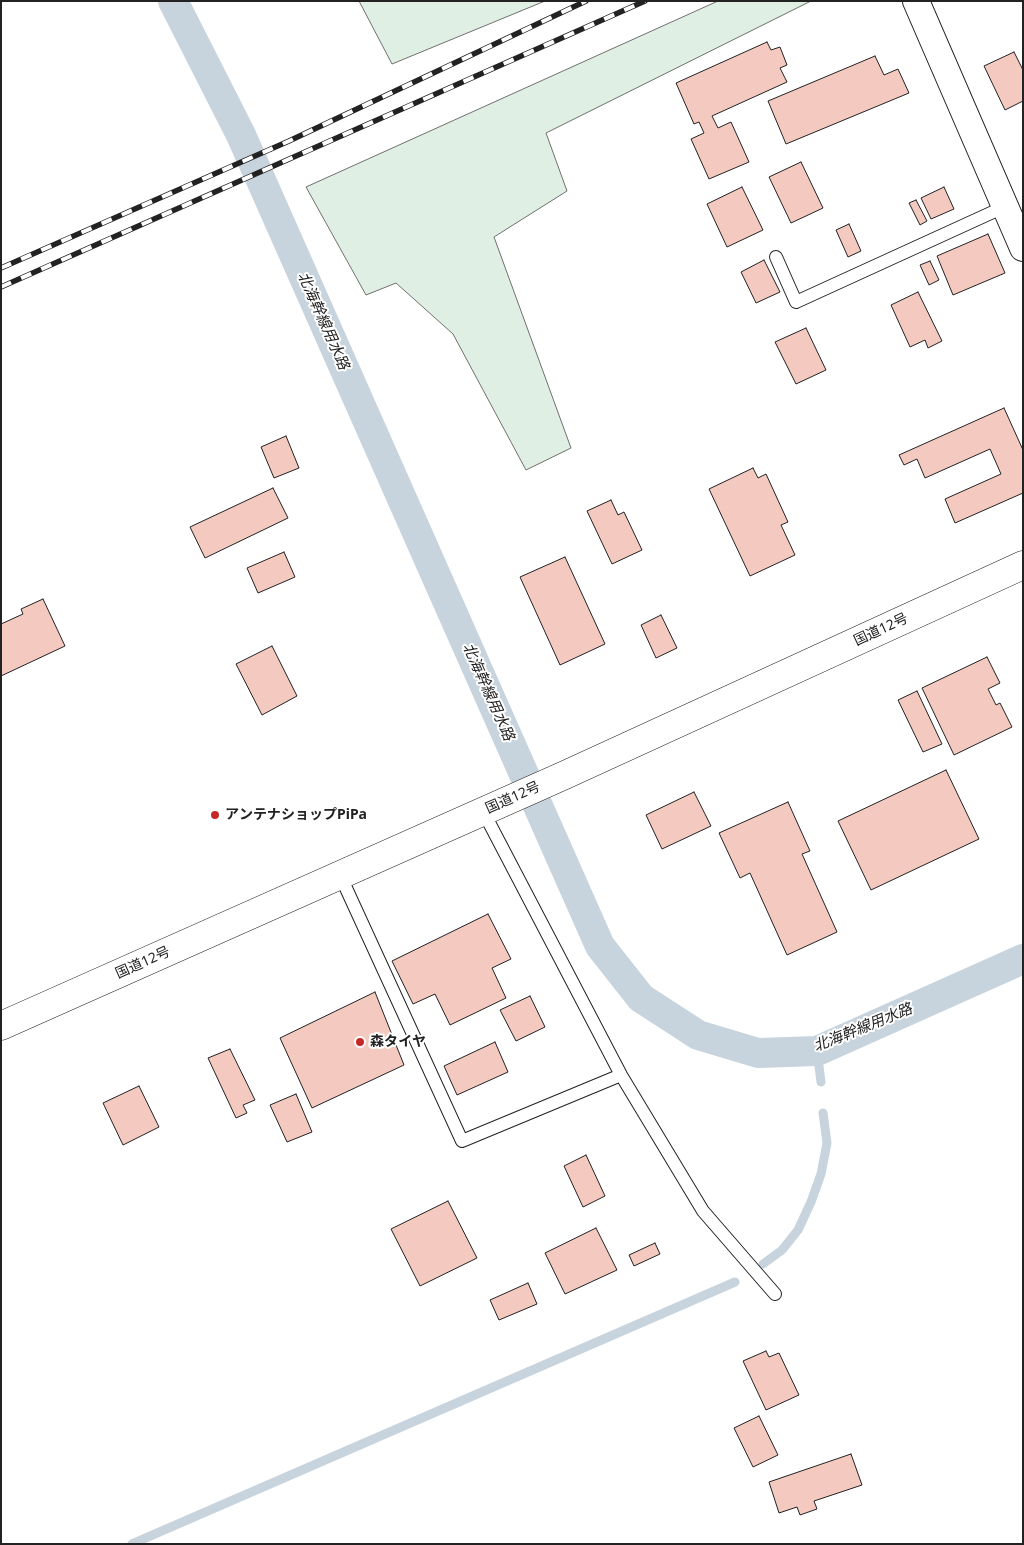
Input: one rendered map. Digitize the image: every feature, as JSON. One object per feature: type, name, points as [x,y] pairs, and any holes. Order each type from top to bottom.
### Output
[{"type":"highway","name":"国道12号","points":[[1,1026],[565,775],[1023,565]]},
{"type":"street","points":[[916,1],[1023,248]]},
{"type":"lane","points":[[776,257],[796,302],[1004,207]]},
{"type":"lane","points":[[491,807],[620,1075],[704,1210],[775,1294]]},
{"type":"lane","points":[[340,875],[462,1142],[620,1075]]},
{"type":"green space","points":[[359,1],[545,1],[392,64]]},
{"type":"green space","points":[[718,1],[811,1],[546,133],[567,191],[494,237],[571,448],[526,470],[453,334],[396,283],[366,295],[306,187]]},
{"type":"building","points":[[767,42],[771,50],[780,47],[787,65],[780,68],[787,82],[712,116],[718,128],[731,122],[749,162],[709,179],[691,139],[704,133],[699,122],[694,124],[676,83]]},
{"type":"building","points":[[1014,52],[1023,70],[1023,101],[1005,110],[984,66]]},
{"type":"building","points":[[875,56],[884,75],[898,69],[909,93],[786,144],[768,101]]},
{"type":"building","points":[[801,162],[823,208],[791,223],[769,177]]},
{"type":"building","points":[[742,187],[763,230],[727,247],[707,204]]},
{"type":"building","points":[[944,187],[954,209],[931,219],[921,198]]},
{"type":"building","points":[[916,200],[927,221],[920,225],[909,203]]},
{"type":"building","points":[[849,224],[861,251],[848,257],[836,230]]},
{"type":"building","points":[[988,234],[1005,273],[953,295],[937,256]]},
{"type":"building","points":[[764,260],[780,292],[756,303],[741,272]]},
{"type":"building","points":[[930,261],[939,280],[929,285],[920,265]]},
{"type":"building","points":[[918,292],[942,341],[928,348],[925,340],[910,347],[891,305]]},
{"type":"building","points":[[806,328],[826,370],[796,384],[775,342]]},
{"type":"building","points":[[1004,408],[1023,450],[1023,493],[955,523],[945,499],[1001,474],[990,449],[925,478],[917,459],[904,465],[899,455]]},
{"type":"building","points":[[286,436],[299,468],[274,478],[261,447]]},
{"type":"building","points":[[753,468],[758,478],[766,474],[788,522],[781,525],[795,555],[750,576],[709,489]]},
{"type":"building","points":[[273,488],[288,518],[205,558],[190,527]]},
{"type":"building","points":[[611,500],[618,515],[624,512],[642,550],[612,564],[587,511]]},
{"type":"building","points":[[284,552],[295,577],[258,593],[247,568]]},
{"type":"building","points":[[565,557],[605,644],[560,665],[520,577]]},
{"type":"building","points":[[43,599],[65,646],[1,676],[1,624],[23,614],[21,609]]},
{"type":"building","points":[[661,615],[677,648],[656,658],[641,625]]},
{"type":"building","points":[[272,646],[297,696],[262,715],[236,664]]},
{"type":"building","points":[[987,657],[1000,683],[988,689],[996,705],[1000,703],[1012,727],[954,755],[922,688]]},
{"type":"building","points":[[917,691],[942,744],[923,752],[898,700]]},
{"type":"building","points":[[946,770],[979,839],[871,890],[838,821]]},
{"type":"building","points":[[694,792],[711,826],[662,849],[646,815]]},
{"type":"building","points":[[788,802],[810,851],[802,854],[837,932],[787,955],[750,873],[740,878],[719,833]]},
{"type":"building","points":[[488,914],[511,959],[492,968],[506,998],[450,1025],[435,994],[413,1004],[392,961]]},
{"type":"building","points":[[375,992],[404,1065],[312,1108],[280,1038]]},
{"type":"building","points":[[530,996],[545,1027],[516,1041],[500,1010]]},
{"type":"building","points":[[495,1042],[508,1072],[457,1095],[444,1066]]},
{"type":"building","points":[[230,1049],[255,1100],[243,1105],[247,1113],[236,1118],[208,1058]]},
{"type":"building","points":[[139,1086],[159,1127],[123,1145],[103,1103]]},
{"type":"building","points":[[296,1094],[312,1132],[287,1142],[270,1105]]},
{"type":"building","points":[[586,1155],[605,1196],[583,1207],[564,1166]]},
{"type":"building","points":[[448,1201],[477,1258],[420,1286],[391,1229]]},
{"type":"building","points":[[596,1228],[617,1270],[565,1294],[545,1253]]},
{"type":"building","points":[[655,1243],[660,1254],[634,1266],[629,1255]]},
{"type":"building","points":[[528,1283],[537,1304],[499,1320],[490,1300]]},
{"type":"building","points":[[766,1351],[769,1357],[779,1353],[799,1395],[766,1410],[743,1361]]},
{"type":"building","points":[[759,1416],[778,1455],[753,1467],[734,1428]]},
{"type":"building","points":[[851,1454],[862,1485],[814,1501],[817,1509],[800,1515],[797,1507],[779,1513],[769,1482]]},
{"type":"waterway","name":"北海幹線用水路","points":[[173,1],[241,135],[600,946],[641,998],[698,1035],[758,1053],[817,1051],[1023,959]]},
{"type":"waterway","points":[[817,1051],[821,1082]]},
{"type":"waterway","points":[[763,1264],[782,1250],[798,1230],[811,1202],[821,1174],[827,1143],[823,1113]]},
{"type":"waterway","points":[[132,1544],[735,1282]]},
{"type":"railway","points":[[1,268],[289,141],[586,1]]},
{"type":"railway","points":[[1,287],[645,1]]},
{"type":"place","name":"アンテナショップPiPa","points":[[215,815]]},
{"type":"place","name":"森タイヤ","points":[[360,1042]]}]
